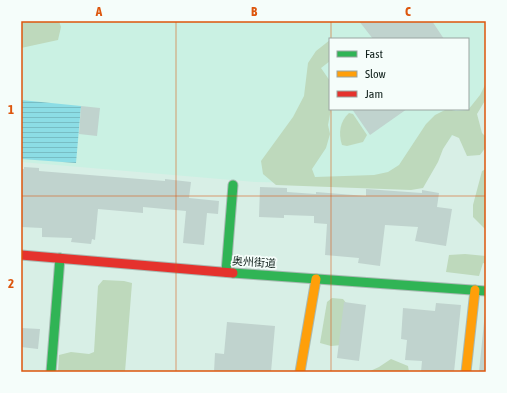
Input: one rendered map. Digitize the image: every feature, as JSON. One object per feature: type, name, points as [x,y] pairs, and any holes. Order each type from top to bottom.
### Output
[{"type":"main road","points":[[226,272],[233,185]]},
{"type":"main road","name":"奥州街道","points":[[21,255],[486,291]]},
{"type":"main road","points":[[51,372],[60,258]]},
{"type":"main road","points":[[300,372],[316,279]]},
{"type":"main road","points":[[466,372],[475,290]]},
{"type":"shaded area","points":[[21,21],[486,21],[486,91],[480,102],[412,185],[255,182],[21,162]]},
{"type":"shaded area","points":[[21,21],[59,21],[61,27],[58,40],[21,48]]},
{"type":"shaded area","points":[[329,41],[329,62],[321,68],[329,80],[329,110],[331,110],[328,125],[330,134],[326,148],[312,169],[315,177],[374,175],[388,172],[399,165],[426,124],[435,115],[445,110],[469,110],[480,95],[486,83],[486,99],[477,114],[482,133],[486,137],[486,147],[480,155],[467,156],[459,138],[452,135],[423,188],[411,190],[276,185],[263,174],[261,161],[293,117],[304,96],[308,63],[316,51]]},
{"type":"shaded area","points":[[349,113],[353,114],[367,135],[363,142],[347,146],[342,145],[340,132],[342,123]]},
{"type":"shaded area","points":[[486,169],[486,230],[473,217],[473,205],[482,171]]},
{"type":"shaded area","points":[[465,254],[486,256],[486,264],[483,263],[479,276],[446,272],[449,255]]},
{"type":"shaded area","points":[[103,280],[132,283],[125,372],[58,372],[59,355],[71,352],[89,354],[94,352],[98,286]]},
{"type":"shaded area","points":[[332,298],[343,299],[350,308],[342,345],[331,346],[320,343],[327,302]]},
{"type":"shaded area","points":[[391,359],[408,366],[409,372],[368,372],[379,367]]},
{"type":"water","points":[[21,100],[81,106],[76,163],[21,159]]},
{"type":"building","points":[[359,21],[432,21],[443,38],[372,38]]},
{"type":"building","points":[[81,106],[100,108],[97,136],[79,134]]},
{"type":"building","points":[[353,110],[406,110],[370,135]]},
{"type":"building","points":[[24,167],[39,168],[39,171],[191,182],[189,198],[219,201],[218,214],[207,213],[204,245],[183,243],[186,211],[143,207],[143,213],[98,209],[95,240],[92,239],[91,244],[71,242],[72,238],[42,237],[42,228],[21,227],[21,169],[24,169]]},
{"type":"building","points":[[260,187],[287,188],[287,192],[316,194],[316,192],[366,196],[366,189],[422,193],[422,190],[439,193],[437,207],[452,209],[446,246],[415,241],[418,227],[385,225],[380,266],[358,263],[359,258],[325,255],[327,224],[314,223],[314,216],[284,215],[284,218],[259,217]]},
{"type":"building","points":[[344,302],[366,305],[359,361],[337,358]]},
{"type":"building","points":[[436,303],[461,305],[454,372],[421,372],[422,361],[405,360],[407,340],[401,339],[403,308],[435,311]]},
{"type":"building","points":[[485,312],[486,372],[479,372]]},
{"type":"building","points":[[227,322],[275,326],[271,372],[214,372],[215,353],[224,354]]},
{"type":"building","points":[[21,328],[40,329],[38,349],[21,347]]},
{"type":"traffic: fast","points":[[226,272],[233,185]]},
{"type":"traffic: fast","points":[[51,372],[60,258]]},
{"type":"traffic: fast","points":[[233,273],[486,291]]},
{"type":"traffic: slow","points":[[300,372],[316,279]]},
{"type":"traffic: slow","points":[[466,372],[475,290]]},
{"type":"traffic: jam","points":[[21,255],[233,273]]}]
